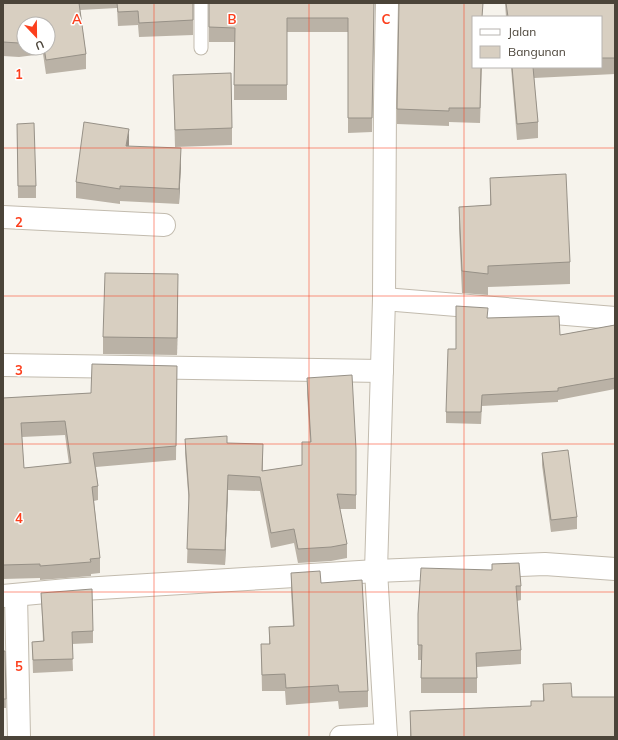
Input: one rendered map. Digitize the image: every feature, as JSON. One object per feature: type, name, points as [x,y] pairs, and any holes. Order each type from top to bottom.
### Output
[{"type":"street","points":[[341,737],[386,736],[376,571],[384,299],[384,110],[387,3]]},
{"type":"street","points":[[3,217],[164,225]]},
{"type":"street","points":[[384,299],[615,318]]},
{"type":"street","points":[[3,365],[382,372]]},
{"type":"street","points":[[19,737],[9,595],[376,571],[545,564],[615,569]]},
{"type":"lane","points":[[200,48],[201,3]]},
{"type":"building","points":[[3,3],[79,3],[86,54],[46,60],[45,56],[56,56],[56,16],[16,16],[16,43],[3,42]]},
{"type":"building","points":[[117,3],[193,3],[193,20],[139,23],[138,11],[118,12]]},
{"type":"building","points":[[209,3],[374,3],[372,118],[348,118],[348,18],[287,18],[287,85],[234,85],[235,28],[209,27]]},
{"type":"building","points":[[399,3],[483,3],[482,16],[472,16],[472,68],[481,68],[480,108],[449,108],[449,111],[397,109]]},
{"type":"building","points":[[506,3],[615,3],[615,58],[602,58],[602,16],[508,16]]},
{"type":"building","points":[[512,68],[533,68],[538,122],[517,124]]},
{"type":"building","points":[[231,73],[232,128],[175,130],[173,75]]},
{"type":"building","points":[[84,122],[129,129],[126,146],[181,148],[179,189],[120,186],[120,189],[76,182]]},
{"type":"building","points":[[34,123],[36,186],[18,186],[17,124]]},
{"type":"building","points":[[566,174],[570,262],[488,266],[488,274],[462,271],[459,207],[491,205],[490,178]]},
{"type":"building","points":[[105,273],[178,274],[177,338],[103,337]]},
{"type":"building","points":[[456,306],[488,308],[487,318],[559,316],[560,335],[615,325],[615,378],[558,388],[558,391],[482,395],[481,412],[446,412],[448,349],[456,349]]},
{"type":"building","points":[[92,364],[177,366],[176,446],[93,453],[98,486],[92,487],[100,558],[90,559],[91,562],[40,566],[40,564],[3,565],[3,398],[91,393]],"holes":[[[65,421],[71,463],[24,468],[21,423]]]},
{"type":"building","points":[[352,375],[356,449],[356,495],[337,494],[347,544],[331,547],[298,549],[294,529],[271,533],[260,477],[228,475],[225,550],[187,549],[189,495],[185,439],[227,436],[227,443],[263,444],[262,471],[302,465],[302,442],[311,442],[307,378]]},
{"type":"building","points":[[568,450],[577,517],[551,520],[542,453]]},
{"type":"building","points":[[519,563],[521,586],[516,586],[521,650],[476,653],[477,678],[421,678],[422,645],[418,645],[418,614],[421,568],[492,570],[492,564]]},
{"type":"building","points":[[320,571],[321,583],[362,580],[368,691],[339,692],[338,685],[286,688],[285,674],[262,675],[261,644],[270,644],[269,627],[294,626],[291,573]]},
{"type":"building","points":[[92,589],[93,631],[72,632],[73,659],[33,660],[32,642],[44,641],[41,593]]},
{"type":"building","points":[[3,651],[5,651],[6,699],[3,699]]},
{"type":"building","points":[[571,683],[572,697],[615,697],[615,737],[411,737],[410,711],[531,706],[531,701],[544,701],[543,684]]}]
